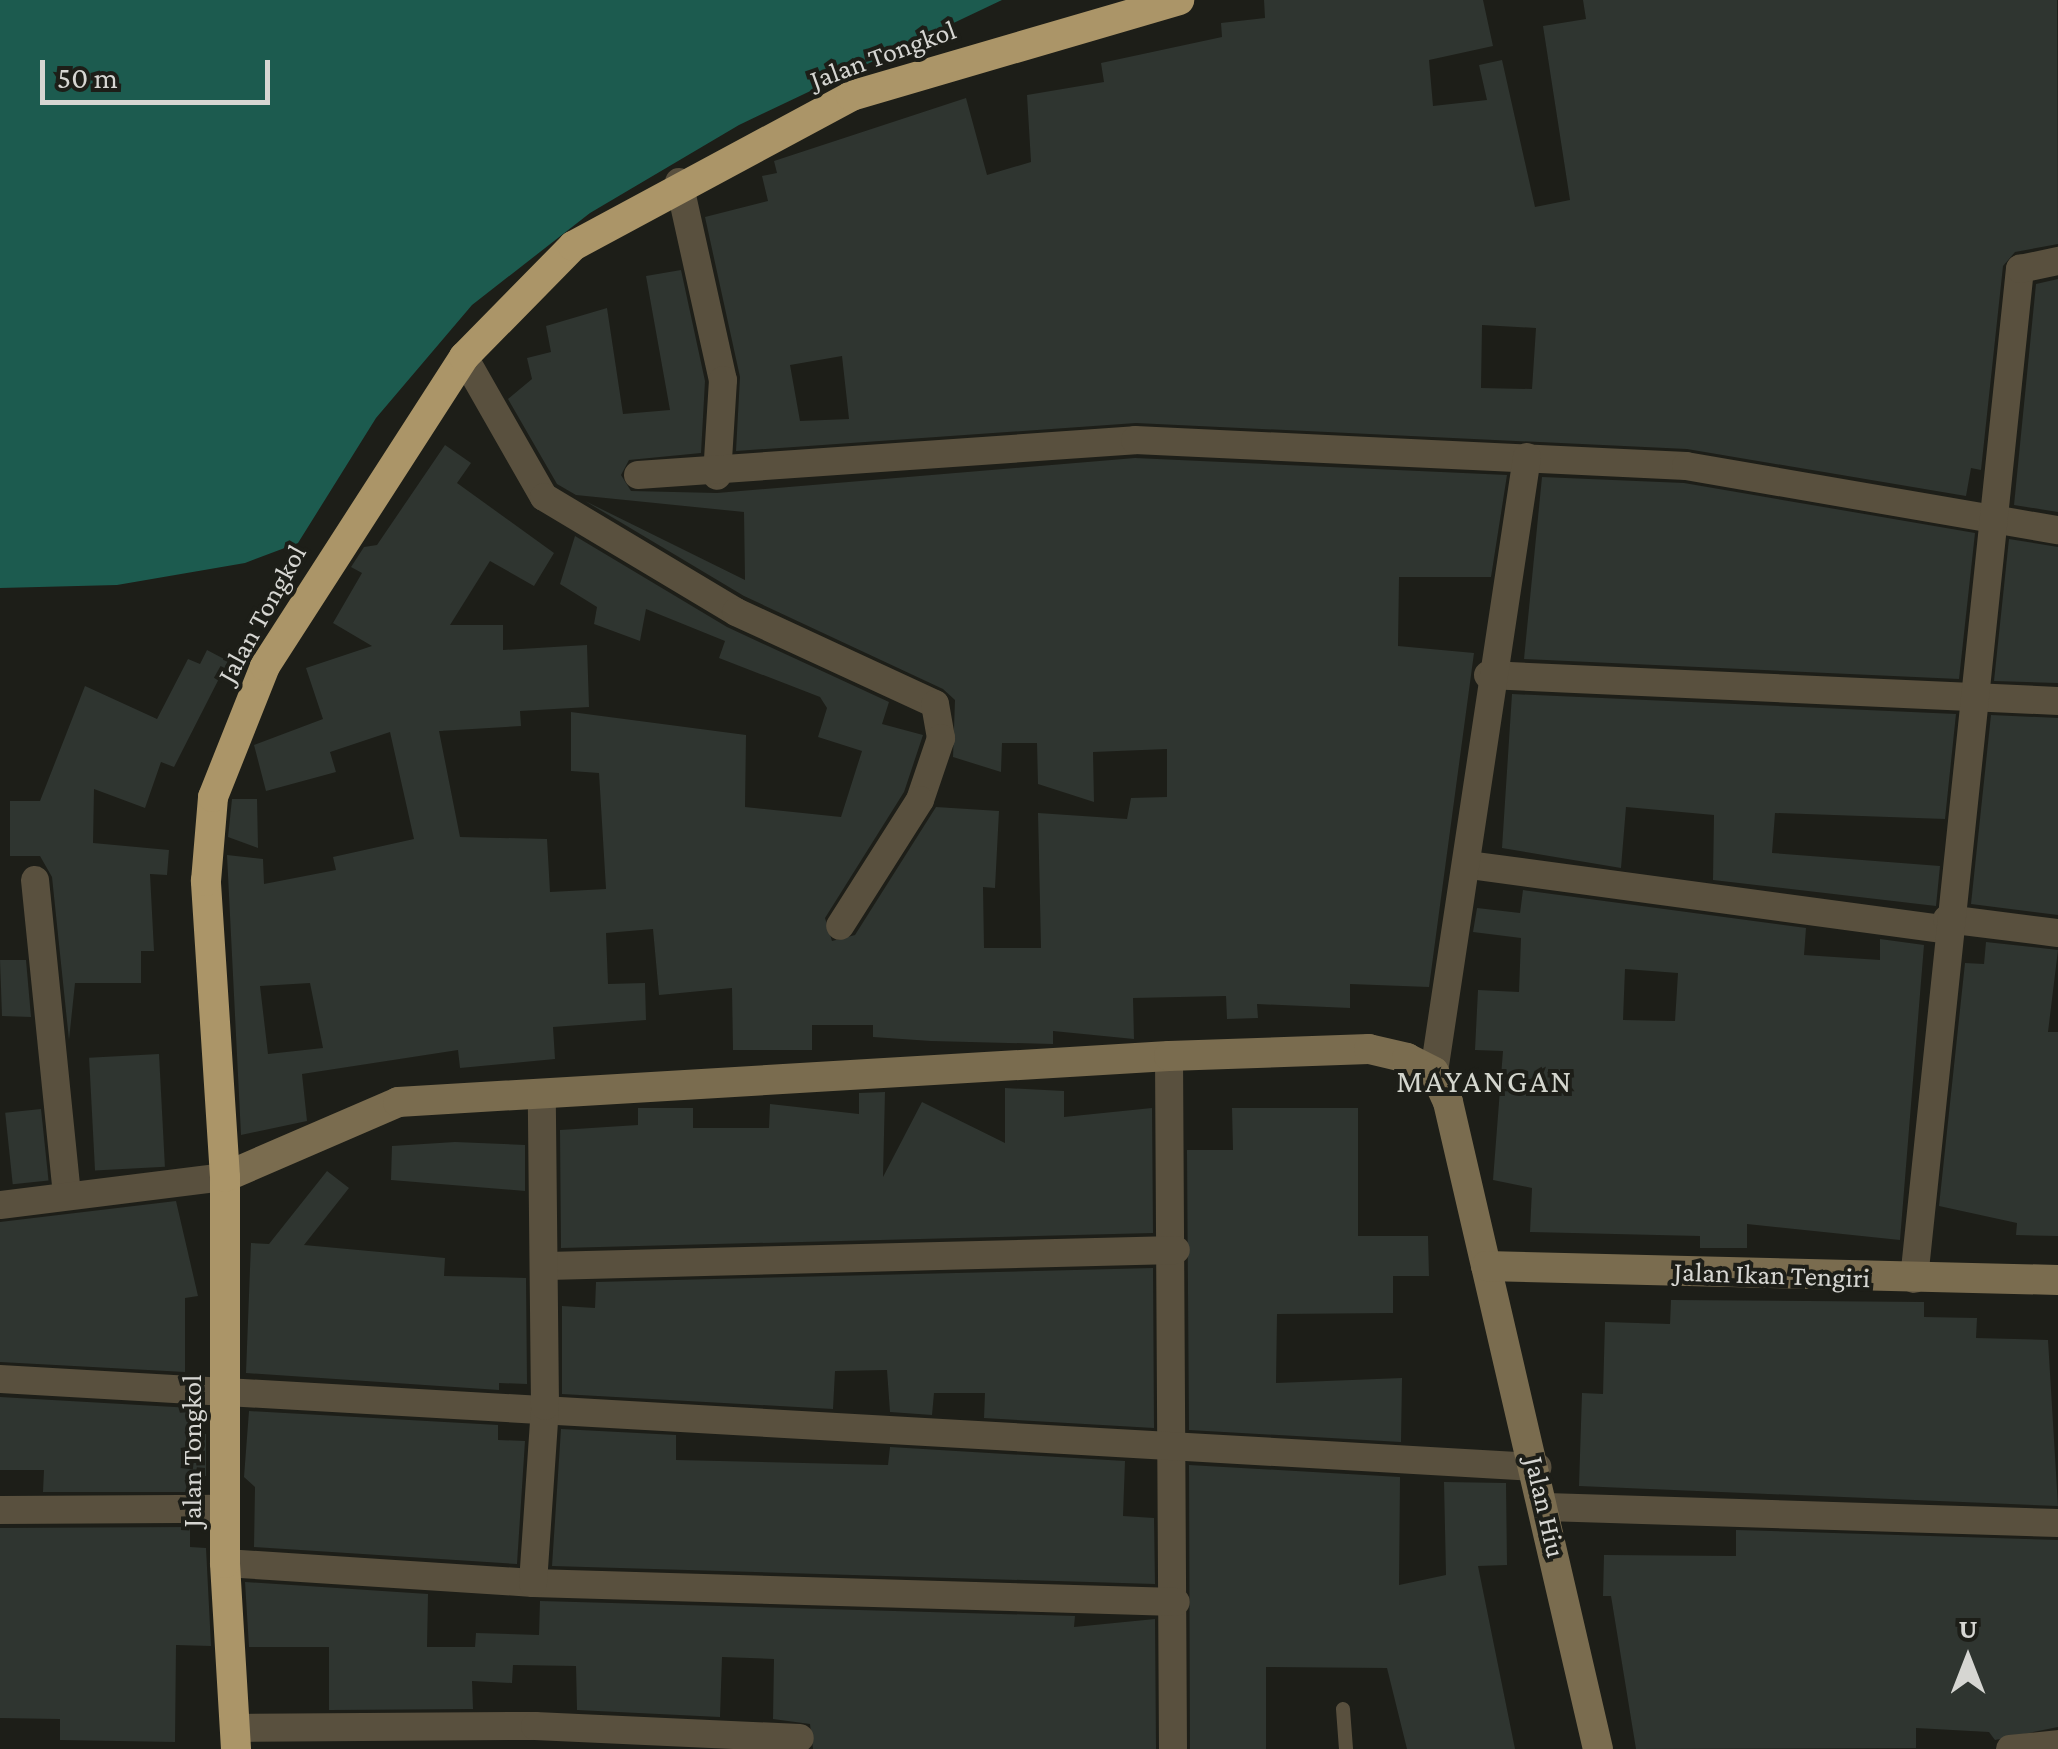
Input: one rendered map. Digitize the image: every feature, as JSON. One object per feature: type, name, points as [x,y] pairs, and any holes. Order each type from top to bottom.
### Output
[{"type":"highway","name":"Jalan Tongkol","points":[[235,1738],[225,1563],[225,1177],[206,881],[213,797],[265,666],[464,357],[573,246],[680,182],[851,96],[1179,0]]},
{"type":"main road","points":[[225,1177],[398,1102],[1169,1056],[1369,1049],[1434,1072]]},
{"type":"main road","name":"Jalan Hiu","points":[[1434,1072],[1537,1467],[1598,1749]]},
{"type":"main road","name":"Jalan Ikan Tengiri","points":[[1486,1266],[2058,1280]]},
{"type":"street","points":[[680,182],[722,380],[717,476]]},
{"type":"street","points":[[1914,1279],[1947,924],[2020,268],[2058,261]]},
{"type":"street","points":[[464,357],[544,497],[736,612],[935,704],[940,738],[920,800],[840,926]]},
{"type":"street","points":[[638,475],[717,476],[1135,440],[1686,466],[2058,530]]},
{"type":"street","points":[[1434,1072],[1468,864],[1488,674],[1527,456]]},
{"type":"street","points":[[1488,674],[2058,700]]},
{"type":"street","points":[[1468,864],[1947,924],[2058,933]]},
{"type":"street","points":[[35,880],[66,1194]]},
{"type":"street","points":[[1169,1056],[1176,1250],[1173,1749]]},
{"type":"street","points":[[533,1583],[545,1406],[547,1266],[542,1095]]},
{"type":"street","points":[[0,1205],[225,1177]]},
{"type":"street","points":[[547,1266],[1176,1250]]},
{"type":"street","points":[[0,1380],[545,1406],[1537,1467]]},
{"type":"street","points":[[1546,1506],[2058,1523]]},
{"type":"street","points":[[0,1510],[225,1508]]},
{"type":"street","points":[[225,1563],[533,1583],[1176,1602]]},
{"type":"street","points":[[235,1738],[535,1726],[800,1738]]},
{"type":"street","points":[[2010,1749],[2058,1744]]},
{"type":"lane","points":[[1343,1709],[1346,1749]]},
{"type":"water","points":[[0,0],[1002,0],[739,125],[590,213],[472,305],[376,418],[298,543],[245,563],[117,585],[0,588]]},
{"type":"building","points":[[1264,0],[1483,0],[1493,46],[1429,60],[1433,106],[1487,100],[1479,65],[1502,60],[1535,207],[1570,200],[1543,26],[1586,19],[1583,0],[2057,0],[2058,244],[2015,252],[2003,266],[1981,470],[1971,468],[1966,496],[1687,449],[1136,423],[736,451],[740,377],[705,217],[768,201],[762,176],[777,173],[774,161],[966,98],[987,175],[1031,162],[1027,95],[1104,82],[1101,63],[1222,37],[1221,23],[1265,18]],"holes":[[[1482,325],[1536,328],[1532,389],[1481,388]],[[842,356],[849,419],[800,421],[790,365]]]},
{"type":"building","points":[[681,270],[705,381],[701,453],[629,460],[621,475],[631,491],[717,493],[1135,458],[1507,475],[1491,577],[1399,577],[1398,646],[1474,653],[1429,987],[1350,984],[1350,1008],[1257,1004],[1258,1018],[1227,1019],[1226,996],[1133,998],[1134,1039],[1053,1031],[1053,1044],[931,1041],[873,1037],[873,1025],[812,1025],[812,1050],[733,1050],[732,988],[659,995],[653,929],[606,933],[608,984],[645,983],[646,1020],[553,1027],[555,1059],[460,1068],[458,1050],[302,1074],[307,1121],[241,1135],[227,855],[263,859],[264,884],[336,870],[333,857],[414,839],[390,732],[330,752],[336,772],[266,791],[254,745],[323,719],[306,668],[372,646],[333,623],[362,573],[351,567],[364,547],[377,545],[445,445],[471,463],[457,483],[554,553],[534,586],[490,561],[450,625],[503,625],[503,650],[587,645],[589,707],[520,711],[521,726],[439,731],[460,837],[547,839],[550,892],[606,889],[599,773],[571,771],[571,712],[746,735],[745,807],[841,817],[862,751],[818,737],[827,708],[820,697],[719,658],[725,641],[646,609],[640,641],[594,624],[597,607],[560,584],[575,536],[727,627],[889,702],[882,724],[923,735],[904,792],[825,918],[832,941],[855,935],[936,807],[999,811],[995,888],[983,887],[984,948],[1041,948],[1038,813],[1127,819],[1131,798],[1167,797],[1167,749],[1093,752],[1094,802],[1038,784],[1037,743],[1002,743],[1001,772],[953,757],[955,700],[943,689],[744,596],[585,501],[745,580],[744,512],[576,495],[557,484],[508,399],[532,379],[527,358],[551,352],[546,326],[607,308],[623,414],[670,410],[646,276]],"holes":[[[310,983],[323,1048],[268,1054],[260,986]]]},
{"type":"building","points":[[2058,279],[2058,512],[2014,505],[2036,284]]},
{"type":"building","points":[[1542,477],[1684,483],[1975,533],[1959,679],[1524,659]]},
{"type":"building","points":[[2009,539],[2058,547],[2058,683],[1994,681]]},
{"type":"building","points":[[207,650],[228,661],[174,767],[161,762],[145,808],[94,789],[93,843],[169,850],[167,875],[150,874],[154,951],[141,951],[141,983],[75,983],[69,1040],[52,877],[40,856],[10,856],[10,801],[40,801],[85,686],[157,719],[188,659],[200,664]]},
{"type":"building","points":[[1512,694],[1956,714],[1945,819],[1775,813],[1772,853],[1940,866],[1936,906],[1713,880],[1714,815],[1626,807],[1621,868],[1502,848]]},
{"type":"building","points":[[1991,715],[2058,718],[2058,915],[1971,904]]},
{"type":"building","points":[[232,799],[257,799],[258,848],[228,837]]},
{"type":"building","points":[[1523,890],[1806,928],[1804,955],[1880,960],[1880,939],[1924,945],[1900,1240],[1747,1224],[1747,1248],[1700,1248],[1700,1236],[1530,1232],[1532,1188],[1493,1180],[1503,1051],[1475,1050],[1478,990],[1519,992],[1521,938],[1473,932],[1477,908],[1520,913]],"holes":[[[1625,969],[1678,973],[1675,1021],[1623,1020]]]},
{"type":"building","points":[[1986,942],[2058,950],[2048,1032],[2058,1032],[2058,1236],[2016,1235],[2017,1223],[1939,1206],[1965,963],[1984,964]]},
{"type":"building","points":[[0,960],[26,960],[31,1017],[2,1016]]},
{"type":"building","points":[[159,1054],[165,1167],[95,1171],[89,1058]]},
{"type":"building","points":[[1005,1088],[1064,1091],[1064,1117],[1152,1108],[1153,1233],[561,1248],[560,1130],[638,1125],[638,1108],[693,1108],[693,1128],[769,1128],[770,1104],[859,1114],[859,1093],[885,1092],[883,1177],[922,1102],[1005,1143]]},
{"type":"building","points":[[1232,1108],[1358,1108],[1358,1236],[1428,1236],[1429,1276],[1393,1276],[1393,1313],[1277,1314],[1276,1383],[1402,1378],[1401,1442],[1189,1430],[1187,1150],[1233,1150]]},
{"type":"building","points":[[41,1109],[49,1181],[13,1184],[5,1113]]},
{"type":"building","points":[[455,1142],[525,1145],[525,1191],[391,1180],[392,1146]]},
{"type":"building","points":[[327,1171],[349,1188],[304,1245],[445,1258],[444,1276],[526,1278],[527,1384],[499,1383],[499,1390],[246,1373],[251,1243],[269,1244]]},
{"type":"building","points":[[176,1201],[198,1296],[185,1298],[185,1372],[0,1362],[0,1222]]},
{"type":"building","points":[[1153,1268],[1154,1428],[984,1418],[985,1393],[934,1393],[932,1415],[890,1412],[887,1370],[835,1371],[833,1409],[562,1394],[562,1306],[595,1308],[596,1282]]},
{"type":"building","points":[[1671,1300],[1924,1302],[1924,1317],[1977,1318],[1976,1338],[2048,1340],[2058,1506],[1579,1486],[1582,1393],[1603,1394],[1605,1322],[1670,1324]]},
{"type":"building","points":[[0,1397],[192,1408],[192,1434],[206,1434],[206,1476],[191,1476],[191,1492],[43,1492],[44,1470],[0,1470]]},
{"type":"building","points":[[249,1411],[498,1425],[498,1440],[525,1441],[517,1564],[254,1547],[255,1487],[244,1477]]},
{"type":"building","points":[[561,1429],[676,1435],[676,1460],[888,1465],[890,1447],[1125,1461],[1123,1516],[1154,1518],[1155,1584],[552,1566]]},
{"type":"building","points":[[1189,1465],[1400,1477],[1399,1585],[1446,1575],[1444,1482],[1506,1483],[1507,1565],[1478,1566],[1515,1749],[1407,1749],[1387,1668],[1266,1667],[1266,1749],[1190,1749]]},
{"type":"building","points":[[190,1527],[190,1547],[206,1548],[211,1646],[176,1645],[175,1742],[60,1740],[60,1719],[0,1718],[0,1528]]},
{"type":"building","points":[[1736,1530],[2058,1540],[2058,1727],[1995,1740],[1989,1732],[1916,1728],[1916,1748],[1636,1749],[1611,1596],[1603,1596],[1604,1555],[1736,1556]]},
{"type":"building","points":[[245,1582],[428,1594],[427,1647],[475,1647],[476,1633],[539,1635],[540,1601],[1075,1616],[1074,1627],[1155,1619],[1156,1749],[813,1749],[810,1724],[773,1719],[774,1659],[722,1657],[720,1717],[577,1710],[576,1666],[513,1665],[512,1683],[472,1681],[473,1709],[329,1710],[329,1647],[249,1647]]},
{"type":"district","name":"MAYANGAN","points":[[1485,1081]]}]
